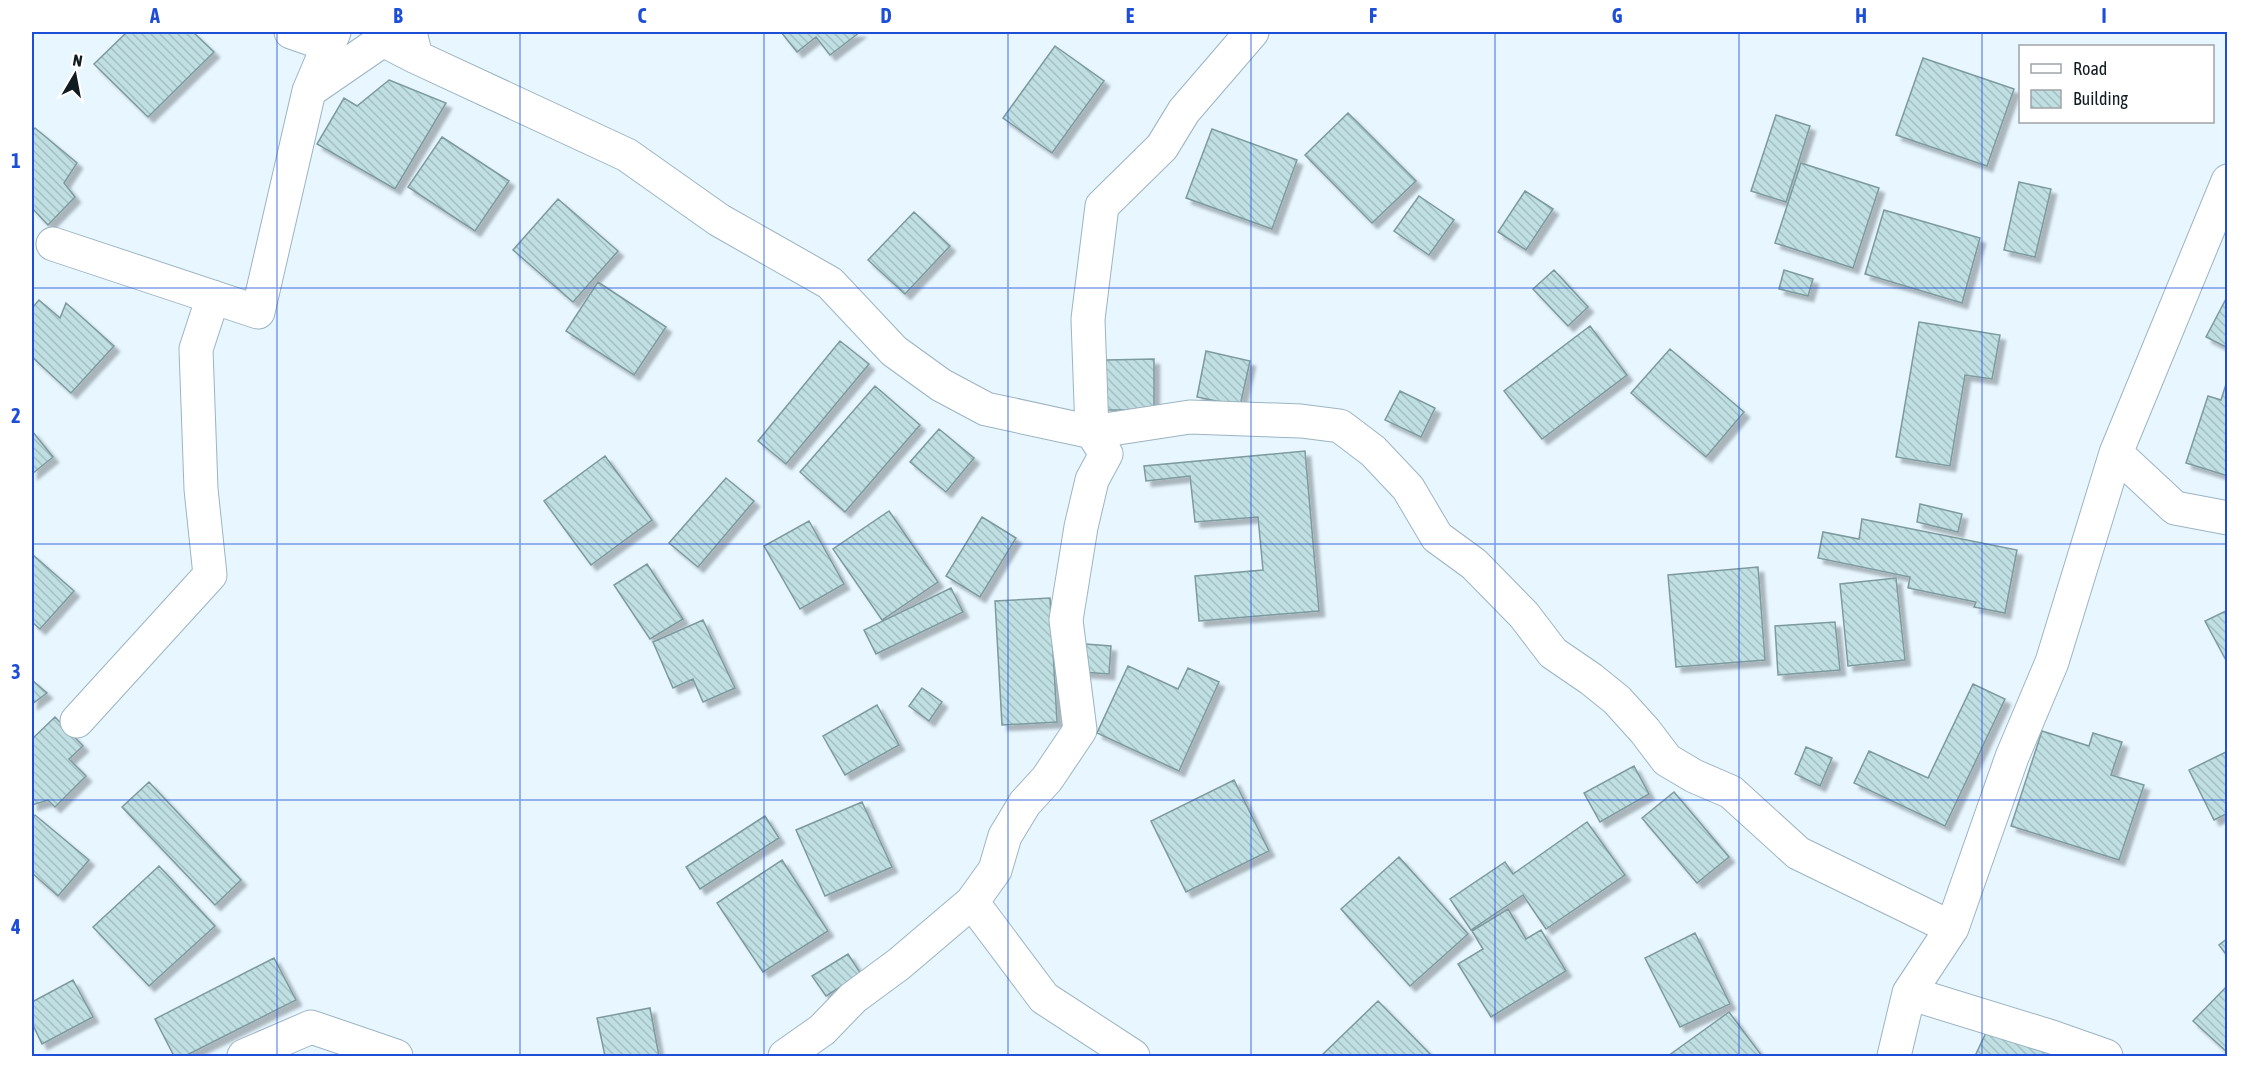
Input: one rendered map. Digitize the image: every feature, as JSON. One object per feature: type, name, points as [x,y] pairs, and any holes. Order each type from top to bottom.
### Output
[{"type":"street","points":[[53,244],[258,312],[309,91],[331,38],[291,32]]},
{"type":"street","points":[[785,1056],[822,1030],[853,998],[899,964],[972,902],[995,870],[1005,837],[1025,803],[1047,779],[1080,730],[1066,620],[1081,527],[1092,480],[1106,454],[1092,432],[1088,319],[1102,206],[1162,147],[1184,111],[1252,32]]},
{"type":"street","points":[[309,91],[383,40],[413,44],[627,155],[719,220],[830,284],[894,351],[941,385],[986,408],[1092,432],[1190,417],[1300,421],[1340,426],[1373,451],[1408,488],[1437,537],[1474,564],[1524,615],[1553,653],[1592,679],[1617,700],[1667,760],[1694,776],[1731,792],[1798,853],[1952,928]]},
{"type":"street","points":[[1894,1056],[1909,993],[1952,928],[2012,757],[2052,662],[2116,453],[2228,180]]},
{"type":"street","points":[[77,721],[210,576],[201,489],[196,349],[213,297]]},
{"type":"street","points":[[2116,453],[2175,508],[2228,518]]},
{"type":"street","points":[[972,902],[1044,998],[1133,1056]]},
{"type":"street","points":[[1909,993],[2106,1056]]},
{"type":"street","points":[[244,1056],[311,1027],[396,1056]]},
{"type":"building","points":[[127,32],[193,32],[214,52],[148,117],[94,64]]},
{"type":"building","points":[[781,32],[860,32],[830,55],[816,37],[797,52]]},
{"type":"building","points":[[1055,46],[1104,81],[1052,153],[1003,118]]},
{"type":"building","points":[[1923,58],[2014,89],[1987,166],[1896,135]]},
{"type":"building","points":[[389,80],[446,103],[395,189],[317,144],[344,98],[357,106]]},
{"type":"building","points":[[1348,113],[1416,181],[1372,223],[1305,155]]},
{"type":"building","points":[[1776,115],[1810,126],[1786,202],[1751,191]]},
{"type":"building","points":[[35,128],[77,163],[64,183],[75,197],[48,225],[32,208],[32,131]]},
{"type":"building","points":[[1212,129],[1297,160],[1272,229],[1186,198]]},
{"type":"building","points":[[442,137],[509,181],[475,231],[408,187]]},
{"type":"building","points":[[1801,163],[1879,188],[1853,268],[1775,243]]},
{"type":"building","points":[[2019,182],[2051,189],[2035,257],[2004,250]]},
{"type":"building","points":[[1525,191],[1553,209],[1526,250],[1498,232]]},
{"type":"building","points":[[1419,196],[1454,220],[1429,255],[1394,231]]},
{"type":"building","points":[[558,199],[618,251],[573,302],[513,250]]},
{"type":"building","points":[[1884,210],[1980,238],[1962,303],[1865,274]]},
{"type":"building","points":[[914,212],[950,246],[905,294],[868,260]]},
{"type":"building","points":[[1554,270],[1588,307],[1568,326],[1533,289]]},
{"type":"building","points":[[1784,270],[1813,279],[1808,296],[1779,289]]},
{"type":"building","points":[[598,282],[666,327],[634,375],[566,331]]},
{"type":"building","points":[[2228,295],[2228,348],[2206,337]]},
{"type":"building","points":[[39,300],[60,318],[66,303],[114,346],[71,393],[32,357],[32,308]]},
{"type":"building","points":[[1919,322],[2000,335],[1992,379],[1965,375],[1950,466],[1896,457]]},
{"type":"building","points":[[1590,326],[1627,375],[1542,439],[1504,391]]},
{"type":"building","points":[[840,341],[869,364],[786,464],[758,441]]},
{"type":"building","points":[[1670,349],[1744,412],[1706,457],[1631,393]]},
{"type":"building","points":[[1206,351],[1250,361],[1240,406],[1197,397]]},
{"type":"building","points":[[1154,359],[1154,410],[1106,410],[1106,360]]},
{"type":"building","points":[[2227,381],[2228,476],[2186,463],[2208,396],[2221,400]]},
{"type":"building","points":[[875,386],[920,425],[845,512],[800,472]]},
{"type":"building","points":[[1400,391],[1435,408],[1421,437],[1385,420]]},
{"type":"building","points":[[939,429],[974,458],[946,492],[910,462]]},
{"type":"building","points":[[32,431],[53,457],[32,474]]},
{"type":"building","points":[[1305,451],[1319,611],[1199,621],[1195,576],[1263,570],[1258,517],[1195,522],[1190,476],[1146,481],[1144,466]]},
{"type":"building","points":[[605,456],[652,520],[591,565],[544,501]]},
{"type":"building","points":[[726,478],[754,501],[698,567],[669,543]]},
{"type":"building","points":[[1920,504],[1962,514],[1958,532],[1917,522]]},
{"type":"building","points":[[889,511],[938,582],[882,620],[833,549]]},
{"type":"building","points":[[982,517],[1016,538],[980,597],[946,576]]},
{"type":"building","points":[[1862,519],[2017,550],[2005,613],[1974,607],[1976,602],[1908,588],[1910,577],[1818,558],[1823,532],[1859,539]]},
{"type":"building","points":[[809,521],[844,584],[800,609],[764,546]]},
{"type":"building","points":[[32,554],[74,591],[40,629],[32,622]]},
{"type":"building","points":[[647,564],[683,619],[650,639],[614,585]]},
{"type":"building","points":[[1758,567],[1765,660],[1676,667],[1668,575]]},
{"type":"building","points":[[1896,578],[1905,660],[1848,666],[1840,584]]},
{"type":"building","points":[[951,588],[963,612],[876,654],[864,630]]},
{"type":"building","points":[[1050,598],[1057,722],[1002,725],[995,601]]},
{"type":"building","points":[[2228,610],[2228,664],[2205,621]]},
{"type":"building","points":[[703,620],[735,688],[703,702],[693,679],[673,688],[653,642]]},
{"type":"building","points":[[1835,622],[1840,670],[1778,675],[1775,626]]},
{"type":"building","points":[[1085,644],[1111,646],[1109,674],[1082,672]]},
{"type":"building","points":[[1128,666],[1178,689],[1188,668],[1219,682],[1179,771],[1097,733]]},
{"type":"building","points":[[32,680],[47,693],[32,704]]},
{"type":"building","points":[[1973,684],[2005,699],[1945,826],[1854,783],[1869,751],[1928,778]]},
{"type":"building","points":[[922,688],[942,702],[929,721],[909,706]]},
{"type":"building","points":[[877,705],[899,745],[845,775],[823,736]]},
{"type":"building","points":[[55,717],[83,746],[69,759],[86,776],[55,807],[48,800],[32,805],[32,739]]},
{"type":"building","points":[[2042,731],[2089,746],[2093,733],[2122,742],[2111,775],[2144,785],[2119,860],[2011,826]]},
{"type":"building","points":[[1806,747],[1832,758],[1820,786],[1795,774]]},
{"type":"building","points":[[2228,751],[2228,813],[2214,820],[2189,770]]},
{"type":"building","points":[[1634,766],[1649,794],[1600,822],[1584,793]]},
{"type":"building","points":[[1234,780],[1269,851],[1186,892],[1151,821]]},
{"type":"building","points":[[149,782],[241,880],[215,905],[122,807]]},
{"type":"building","points":[[1674,792],[1729,857],[1697,883],[1642,818]]},
{"type":"building","points":[[862,802],[892,867],[825,896],[796,830]]},
{"type":"building","points":[[35,815],[89,860],[58,896],[32,873],[32,818]]},
{"type":"building","points":[[765,816],[779,838],[700,889],[686,867]]},
{"type":"building","points":[[1587,822],[1625,875],[1546,929],[1523,895],[1471,930],[1450,899],[1505,862],[1513,874]]},
{"type":"building","points":[[1399,857],[1468,934],[1410,986],[1341,909]]},
{"type":"building","points":[[782,860],[828,931],[763,972],[717,903]]},
{"type":"building","points":[[159,866],[215,926],[149,986],[93,927]]},
{"type":"building","points":[[1508,909],[1526,939],[1541,930],[1566,971],[1491,1017],[1458,964],[1483,949],[1472,931]]},
{"type":"building","points":[[1695,933],[1730,1004],[1680,1027],[1645,958]]},
{"type":"building","points":[[2228,938],[2228,957],[2219,945]]},
{"type":"building","points":[[848,954],[861,974],[826,996],[812,976]]},
{"type":"building","points":[[274,958],[296,1000],[185,1056],[174,1056],[155,1019]]},
{"type":"building","points":[[73,980],[93,1017],[42,1044],[32,1023],[32,1002]]},
{"type":"building","points":[[2228,985],[2228,1053],[2193,1021]]},
{"type":"building","points":[[1378,1001],[1432,1056],[1321,1056]]},
{"type":"building","points":[[650,1008],[659,1056],[605,1056],[597,1018]]},
{"type":"building","points":[[1729,1012],[1762,1056],[1668,1056]]},
{"type":"building","points":[[1992,1020],[2052,1048],[2048,1056],[1975,1056]]}]
